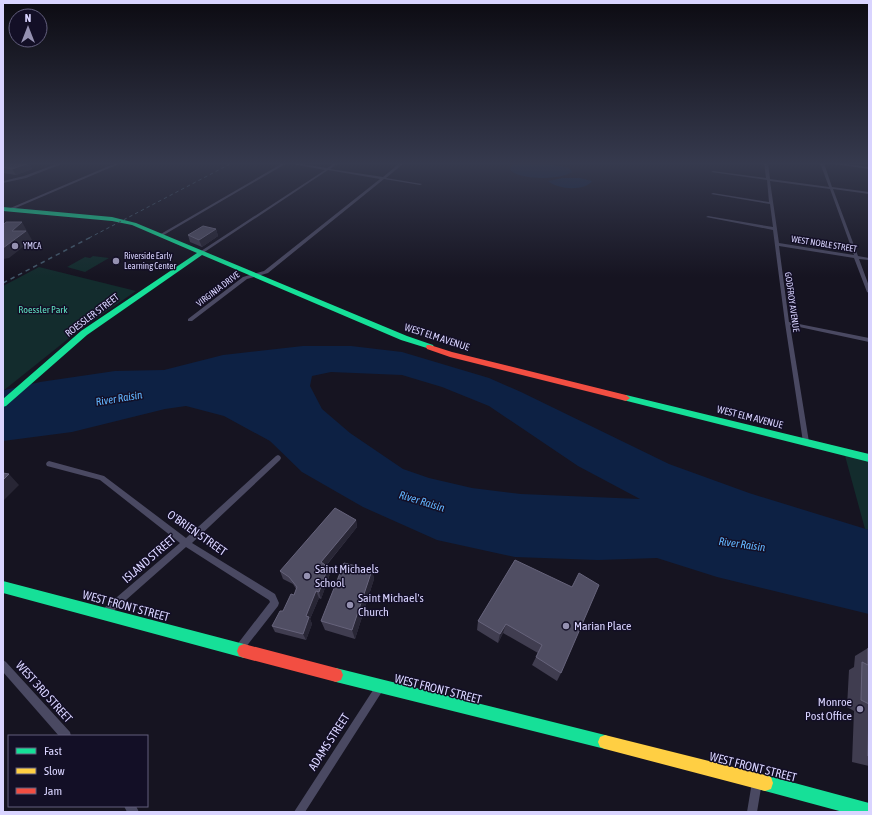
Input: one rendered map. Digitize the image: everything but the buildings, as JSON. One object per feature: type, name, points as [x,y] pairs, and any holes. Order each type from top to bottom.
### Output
[{"type":"street","points":[[6,209],[26,201]]},
{"type":"street","points":[[160,235],[219,201]]},
{"type":"street","points":[[202,252],[279,201]]},
{"type":"street","name":"VIRGINIA DRIVE","points":[[190,320],[239,282],[249,277],[266,272],[354,201]]},
{"type":"street","points":[[758,201],[771,203]]},
{"type":"street","points":[[835,201],[869,292]]},
{"type":"street","name":"GODFROY AVENUE","points":[[771,203],[787,323],[806,442]]},
{"type":"street","name":"WEST ELM AVENUE","points":[[6,209],[112,219],[134,224],[258,275],[404,338],[450,354],[869,458]]},
{"type":"street","points":[[708,217],[775,228]]},
{"type":"street","name":"WEST NOBLE STREET","points":[[776,244],[869,259]]},
{"type":"street","name":"ROESSLER STREET","points":[[3,404],[37,373],[102,320],[202,252]]},
{"type":"street","points":[[787,323],[869,340]]},
{"type":"street","name":"ISLAND STREET","points":[[106,612],[186,542],[278,458]]},
{"type":"street","name":"O'BRIEN STREET","points":[[48,464],[102,478],[186,542],[272,597],[275,602],[238,650]]},
{"type":"street","name":"WEST FRONT STREET","points":[[3,587],[106,612],[238,650],[380,687],[757,780],[869,811]]},
{"type":"street","name":"WEST 3RD STREET","points":[[3,665],[65,735]]},
{"type":"street","name":"ADAMS STREET","points":[[299,812],[380,687]]},
{"type":"street","points":[[752,812],[757,780]]},
{"type":"green space","points":[[93,256],[109,258],[85,272],[67,267],[85,257],[90,258]]},
{"type":"green space","name":"Roessler Park","points":[[39,267],[136,291],[78,331],[3,391],[3,286]]},
{"type":"green space","points":[[844,452],[869,458],[869,530],[865,529]]},
{"type":"water","name":"River Raisin","points":[[303,346],[351,346],[402,352],[489,378],[669,464],[749,493],[869,530],[869,614],[717,577],[657,558],[598,560],[515,557],[437,540],[363,507],[302,472],[270,441],[224,416],[186,406],[165,409],[72,432],[3,441],[3,391],[5,390],[40,382],[115,371],[164,370],[223,355]],"holes":[[[331,372],[402,375],[442,387],[489,406],[578,466],[640,499],[521,494],[472,488],[429,478],[403,469],[350,433],[322,409],[310,386],[312,376]]]},
{"type":"railway","points":[[89,238],[159,201]]},
{"type":"railway","points":[[3,283],[91,237]]},
{"type":"traffic: fast","points":[[3,209],[112,219],[134,224],[404,338],[430,347]]},
{"type":"traffic: fast","points":[[3,404],[84,333],[202,252]]},
{"type":"traffic: fast","points":[[626,398],[869,458]]},
{"type":"traffic: fast","points":[[3,587],[244,651]]},
{"type":"traffic: fast","points":[[336,675],[605,742]]},
{"type":"traffic: fast","points":[[765,783],[869,811]]},
{"type":"traffic: slow","points":[[605,742],[765,783]]},
{"type":"traffic: jam","points":[[430,347],[450,354],[626,398]]},
{"type":"traffic: jam","points":[[244,651],[336,675]]},
{"type":"place","name":"YMCA","points":[[15,246]]},
{"type":"place","name":"Riverside Early Learning Center","points":[[116,261]]},
{"type":"place","name":"Saint Michaels School","points":[[307,576]]},
{"type":"place","name":"Saint Michael's Church","points":[[350,605]]},
{"type":"place","name":"Marian Place","points":[[566,626]]},
{"type":"place","name":"Monroe Post Office","points":[[860,709]]}]
